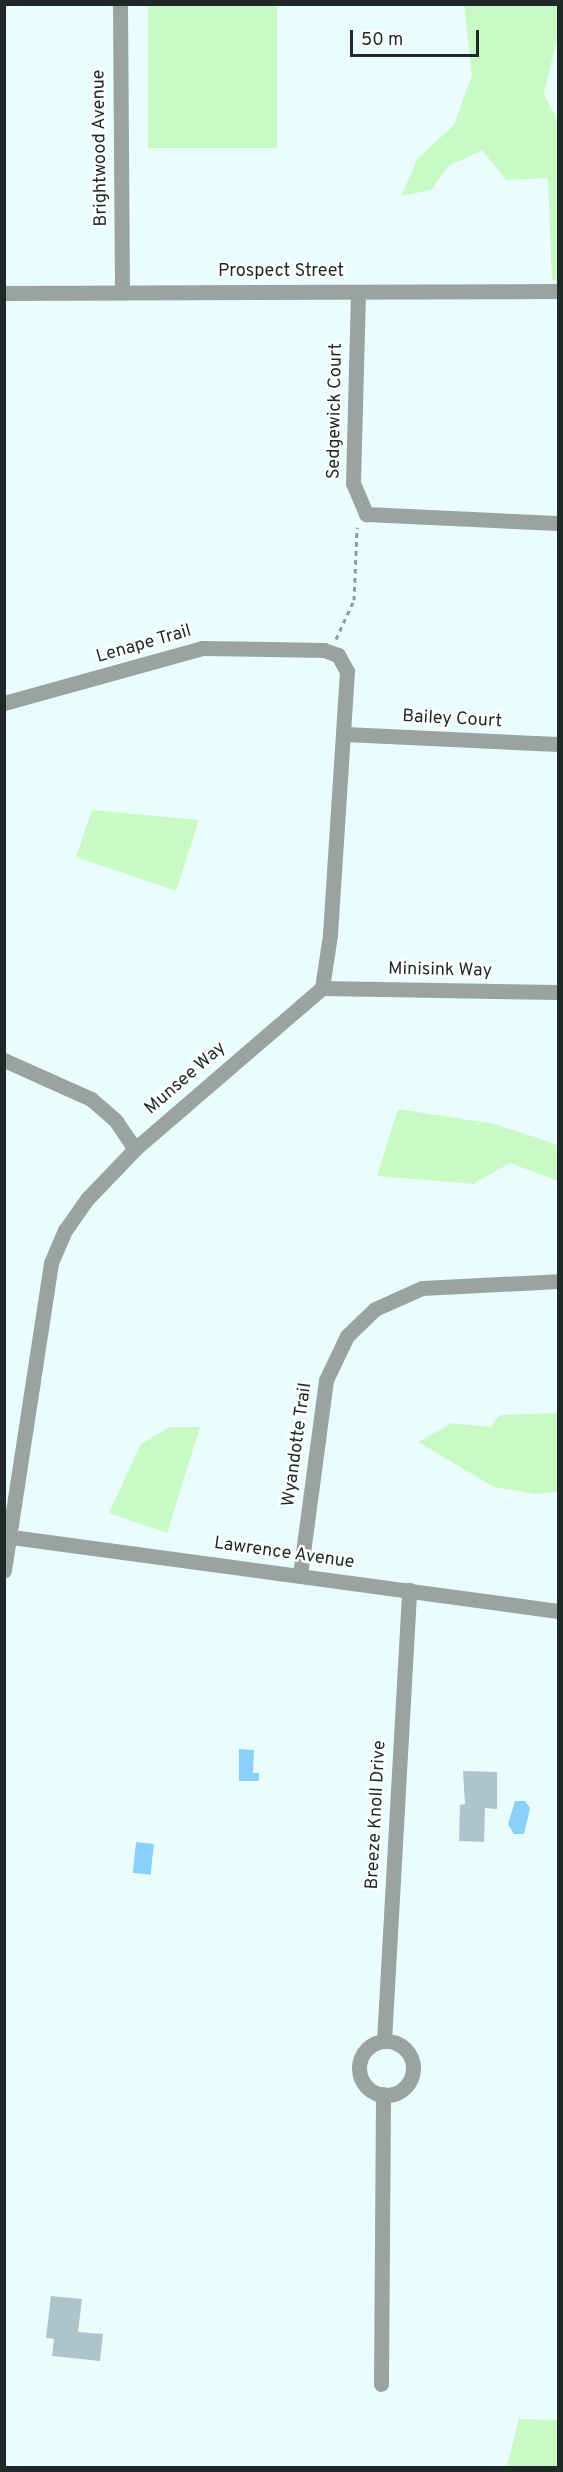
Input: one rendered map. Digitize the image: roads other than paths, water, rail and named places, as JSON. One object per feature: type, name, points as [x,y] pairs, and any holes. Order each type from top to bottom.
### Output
[{"type":"street","name":"Brightwood Avenue","points":[[120,4],[122,292]]},
{"type":"street","name":"Prospect Street","points":[[4,293],[558,291]]},
{"type":"street","name":"Sedgewick Court","points":[[358,292],[353,483],[358,504],[375,517],[558,523]]},
{"type":"street","name":"Lenape Trail","points":[[4,703],[202,648],[332,652],[347,671],[345,734]]},
{"type":"street","name":"Bailey Court","points":[[345,734],[558,744]]},
{"type":"street","points":[[322,988],[345,734]]},
{"type":"street","name":"Minisink Way","points":[[322,988],[558,992]]},
{"type":"street","name":"Munsee Way","points":[[4,1570],[7,1536],[51,1263],[65,1230],[87,1199],[135,1149],[322,988]]},
{"type":"street","points":[[4,1060],[91,1100],[116,1121],[135,1149]]},
{"type":"street","name":"Wyandotte Trail","points":[[300,1575],[326,1380],[347,1336],[375,1309],[422,1288],[558,1281]]},
{"type":"street","name":"Lawrence Avenue","points":[[7,1536],[558,1611]]},
{"type":"street","name":"Breeze Knoll Drive","points":[[384,2041],[409,1590]]},
{"type":"street","points":[[384,2041],[406,2051],[412,2067],[401,2090],[383,2094],[367,2087],[359,2071],[363,2054],[384,2041]]},
{"type":"street","points":[[381,2384],[383,2094]]},
{"type":"water","points":[[239,1749],[254,1750],[253,1773],[259,1773],[259,1781],[239,1781]]},
{"type":"water","points":[[515,1801],[525,1801],[530,1808],[524,1834],[514,1834],[508,1824]]},
{"type":"water","points":[[136,1842],[154,1844],[151,1875],[133,1873]]}]
